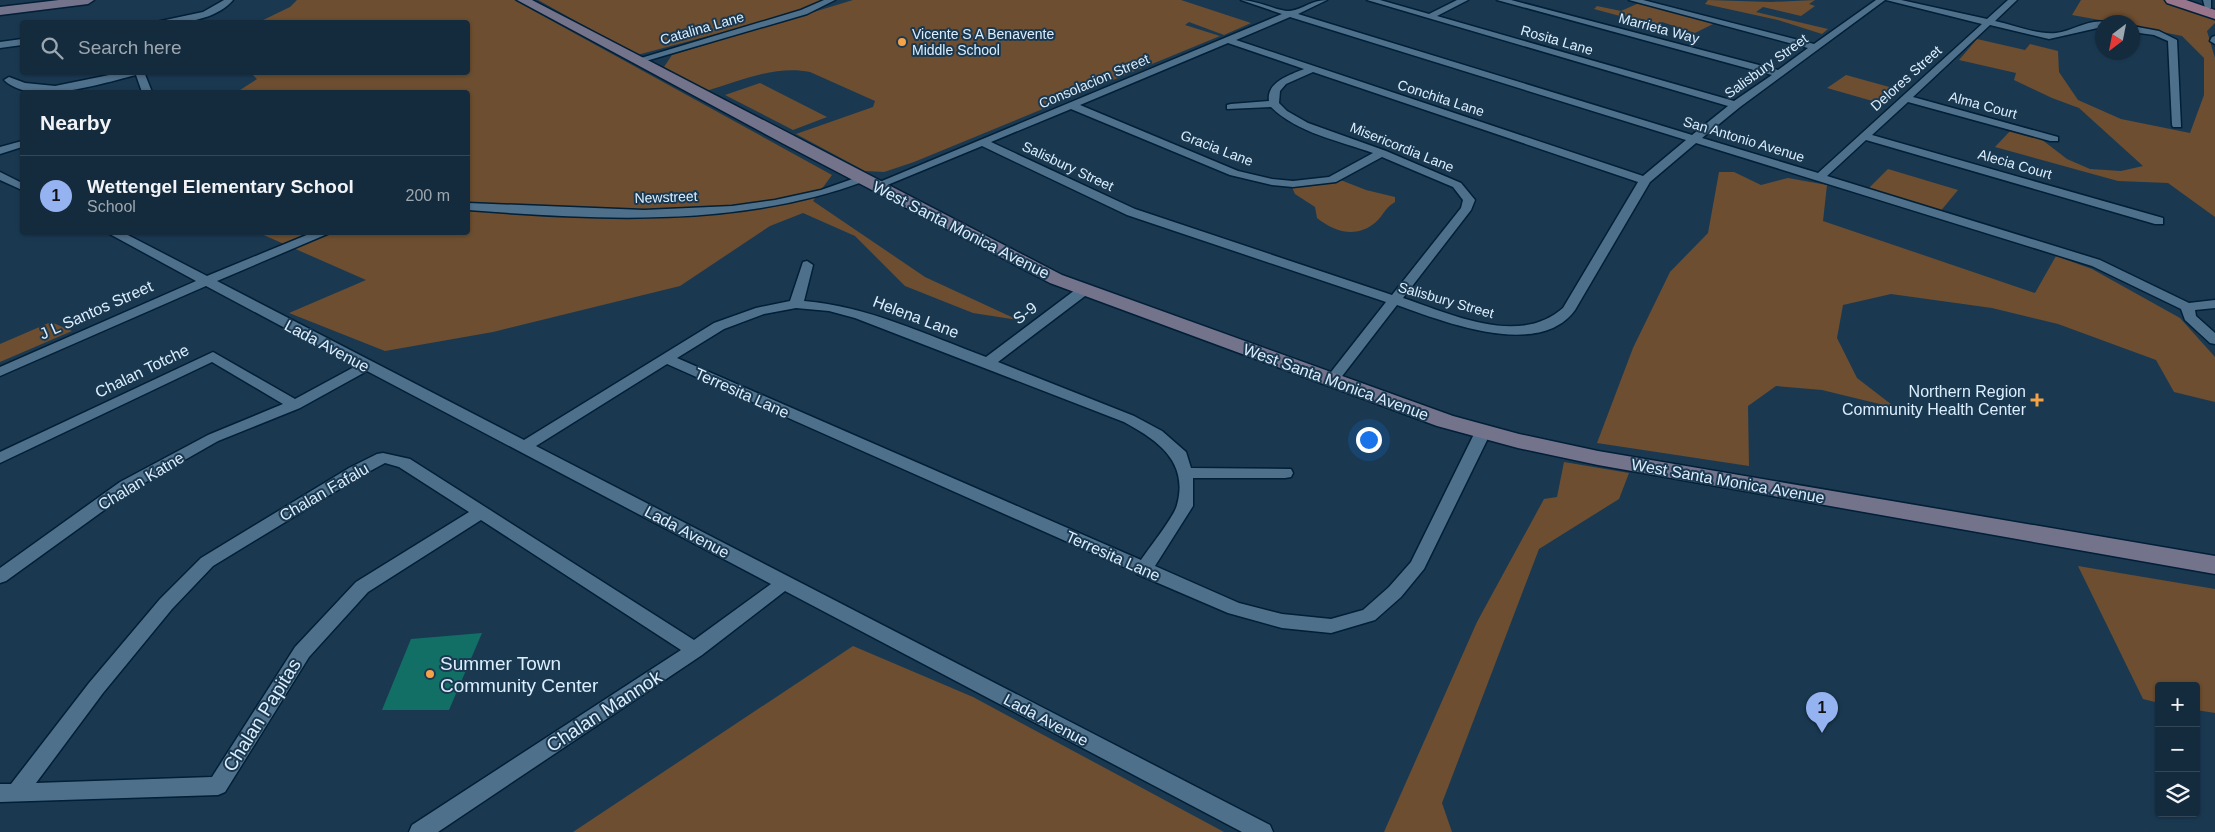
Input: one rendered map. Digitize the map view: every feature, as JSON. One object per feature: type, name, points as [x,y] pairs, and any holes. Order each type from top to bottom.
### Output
[{"type":"main road","points":[[0,11],[88,0]]},
{"type":"main road","name":"West Santa Monica Avenue","points":[[523,0],[1022,263],[1084,290],[1331,381],[1482,432],[1647,467],[2215,565]]},
{"type":"main road","points":[[2172,0],[2211,7]]},
{"type":"main road","points":[[2191,0],[2211,7]]},
{"type":"street","points":[[170,20],[208,12],[224,5],[229,0]]},
{"type":"street","name":"Catalina Lane","points":[[636,61],[804,12],[831,0]]},
{"type":"street","name":"San Antonio Avenue","points":[[1245,0],[2096,263],[2187,307],[2190,317],[2215,340]]},
{"type":"street","name":"Consolacion Street","points":[[868,183],[983,142],[1323,0]]},
{"type":"street","name":"Rosita Lane","points":[[1371,0],[1736,105]]},
{"type":"street","points":[[1429,17],[1464,0]]},
{"type":"street","name":"Marrieta Way","points":[[1501,0],[1781,74]]},
{"type":"street","points":[[1633,0],[1817,48]]},
{"type":"street","name":"Salisbury Street","points":[[983,142],[1131,212],[1393,300],[1490,329],[1516,330],[1539,327],[1557,320],[1568,310],[1645,180],[1696,140],[1736,105],[1881,0]]},
{"type":"street","points":[[1890,0],[2056,36],[2087,25],[2095,24]]},
{"type":"street","name":"Delores Street","points":[[1819,178],[2013,0]]},
{"type":"street","points":[[2140,30],[2156,33],[2172,40],[2178,125]]},
{"type":"street","name":"Conchita Lane","points":[[1228,40],[1645,180]]},
{"type":"street","points":[[0,45],[20,42]]},
{"type":"street","points":[[1231,107],[1274,104],[1273,96],[1275,90],[1283,82],[1311,69]]},
{"type":"street","points":[[9,80],[30,89],[53,89],[124,75]]},
{"type":"street","points":[[140,75],[146,90]]},
{"type":"street","name":"Alma Court","points":[[1905,98],[2054,139]]},
{"type":"street","name":"Misericordia Lane","points":[[1274,104],[1283,113],[1304,125],[1382,153],[1457,185],[1470,200],[1467,208],[1331,381]]},
{"type":"street","name":"Gracia Lane","points":[[1071,105],[1234,173],[1272,182],[1293,184],[1332,180],[1382,153]]},
{"type":"street","name":"Alecia Court","points":[[1863,136],[2159,222]]},
{"type":"street","points":[[0,152],[20,145]]},
{"type":"street","points":[[0,175],[20,186]]},
{"type":"street","name":"Newstreet","points":[[470,207],[644,214],[696,212],[819,194],[868,183]]},
{"type":"street","name":"Lada Avenue","points":[[118,235],[1262,832]]},
{"type":"street","points":[[206,280],[318,235]]},
{"type":"street","points":[[796,304],[807,265]]},
{"type":"street","name":"J L Santos Street","points":[[0,372],[206,280]]},
{"type":"street","name":"S-9","points":[[988,363],[1084,290]]},
{"type":"street","name":"Helena Lane","points":[[525,446],[719,326],[761,312],[796,304],[829,307],[860,315],[988,363],[1129,419],[1157,434],[1180,456],[1186,480],[1185,506],[1143,570]]},
{"type":"street","points":[[2187,307],[2215,304]]},
{"type":"street","name":"Chalan Totche","points":[[0,458],[213,356],[295,405]]},
{"type":"street","name":"Terresita Lane","points":[[667,359],[1143,570],[1234,608],[1282,621],[1331,626],[1368,614],[1395,592],[1418,565],[1482,432]]},
{"type":"street","name":"Chalan Katne","points":[[0,577],[126,486],[213,438],[295,405],[366,366]]},
{"type":"street","name":"Chalan Fafalu","points":[[8,793],[166,604],[207,562],[355,472],[383,458],[404,463],[695,650]]},
{"type":"street","points":[[1184,473],[1285,473]]},
{"type":"street","name":"Chalan Papitas","points":[[8,793],[218,786],[302,652],[362,587],[480,513]]},
{"type":"street","name":"Chalan Mannok","points":[[420,832],[695,650],[784,583]]},
{"type":"shaded area","points":[[297,0],[514,0],[832,175],[813,201],[925,277],[1018,320],[973,313],[905,286],[855,236],[803,213],[770,226],[680,286],[493,332],[385,351],[289,313],[366,280],[264,235],[470,235],[470,90],[240,90],[257,79],[253,75],[470,75],[470,20],[263,20],[290,7]]},
{"type":"shaded area","points":[[538,0],[822,0],[809,7],[761,22],[637,55]]},
{"type":"shaded area","points":[[853,0],[1181,0],[1251,23],[1224,35],[1189,22],[1185,25],[1220,36],[914,162],[884,172],[865,171],[796,134],[873,107],[875,101],[810,72],[797,70],[771,72],[706,91],[664,67],[672,55]]},
{"type":"shaded area","points":[[1708,0],[1771,2],[1815,0],[1809,4],[1815,6],[1801,16],[1763,7],[1756,12],[1828,29],[1822,34],[1778,20],[1705,4]]},
{"type":"shaded area","points":[[2081,0],[2163,0],[2215,18],[2215,23],[2207,31],[2215,58],[2215,217],[2168,183],[2118,181],[1995,147],[2011,130],[2041,139],[2067,159],[2090,169],[2121,171],[2143,166],[2079,108],[2014,80],[2016,73],[1959,60],[1977,39],[2025,50],[2030,44],[2058,51],[2059,72],[2078,100],[2121,119],[2190,133],[2204,95],[2204,58],[2182,36],[2140,27],[2140,15],[2095,15],[2095,19],[2072,15]]},
{"type":"shaded area","points":[[1639,3],[1715,23],[1695,33],[1662,22],[1647,30],[1631,19],[1594,9],[1597,6],[1621,11]]},
{"type":"shaded area","points":[[1846,75],[1893,88],[1876,102],[1827,88]]},
{"type":"shaded area","points":[[760,83],[827,117],[793,130],[725,95]]},
{"type":"shaded area","points":[[1888,169],[1958,190],[1939,213],[1867,190]]},
{"type":"shaded area","points":[[1719,172],[1734,172],[1761,185],[1788,178],[1827,185],[1823,221],[2035,293],[2056,256],[2092,269],[2180,318],[2215,357],[2215,402],[2174,392],[2156,360],[2058,324],[1992,308],[1891,294],[1843,305],[1837,338],[1857,378],[1896,408],[1822,390],[1776,386],[1748,406],[1749,466],[1597,443],[1633,348],[1670,272],[1708,233]]},
{"type":"shaded area","points":[[1338,179],[1366,190],[1395,197],[1395,202],[1388,207],[1375,223],[1365,229],[1351,232],[1344,231],[1323,223],[1317,218],[1315,207],[1295,194],[1291,185],[1314,186]]},
{"type":"shaded area","points":[[51,322],[72,331],[0,362],[0,344]]},
{"type":"shaded area","points":[[1564,462],[1629,473],[1619,499],[1539,549],[1442,803],[1452,832],[1384,832],[1477,622],[1544,499],[1557,497]]},
{"type":"shaded area","points":[[2078,566],[2215,589],[2215,713],[2200,711],[2200,682],[2155,682],[2155,702],[2143,699]]},
{"type":"shaded area","points":[[853,646],[973,697],[1224,832],[573,832]]},
{"type":"building","name":"Summer Town Community Center","points":[[482,633],[449,710],[382,710],[411,639]]},
{"type":"place","name":"Vicente S A Benavente Middle School","points":[[902,42]]},
{"type":"place","name":"Northern Region Community Health Center","points":[[2037,400]]},
{"type":"place","name":"Summer Town Community Center","points":[[430,674]]},
{"type":"place","name":"Wettengel Elementary School","points":[[1822,733]]}]
